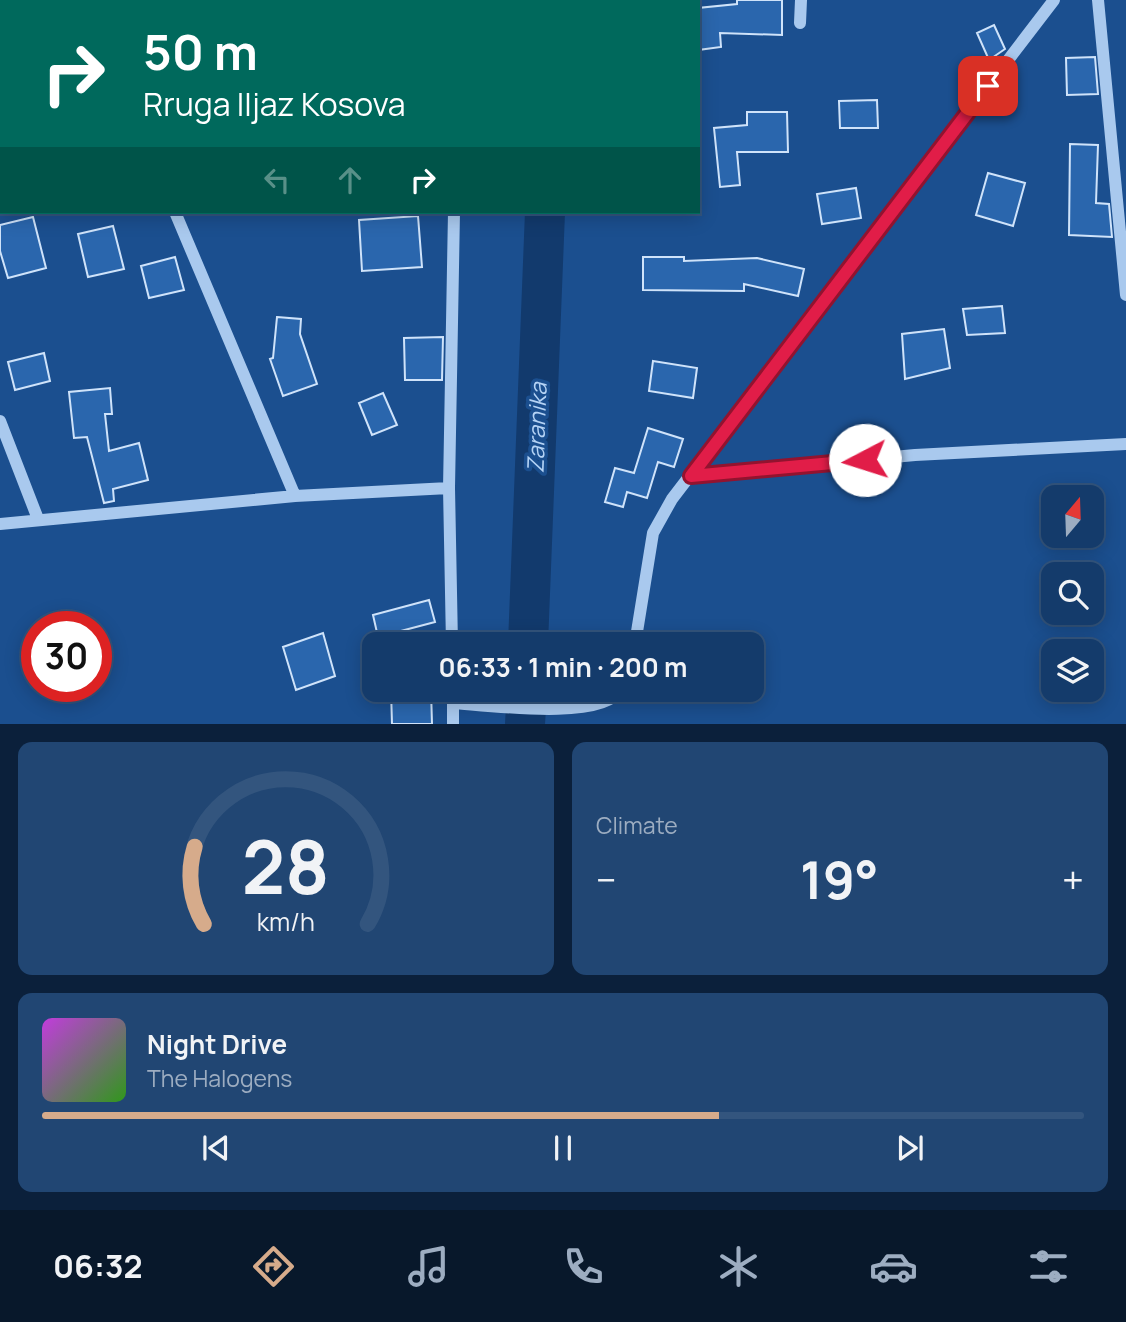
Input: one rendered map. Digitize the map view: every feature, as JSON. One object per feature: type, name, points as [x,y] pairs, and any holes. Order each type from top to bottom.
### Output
[{"type":"street","points":[[800,23],[801,0]]},
{"type":"street","points":[[637,632],[653,533],[672,499],[1054,0]]},
{"type":"street","points":[[1098,0],[1126,295]]},
{"type":"street","points":[[176,214],[295,496]]},
{"type":"street","points":[[452,632],[449,488],[454,214]]},
{"type":"street","points":[[0,421],[38,519]]},
{"type":"street","points":[[691,476],[915,455],[1126,444]]},
{"type":"street","points":[[0,524],[295,496],[449,488]]},
{"type":"street","points":[[453,723],[453,703],[565,709],[605,702]]},
{"type":"building","points":[[737,0],[782,0],[782,35],[720,33],[721,47],[700,50],[700,8],[737,4]]},
{"type":"building","points":[[994,25],[1005,49],[989,60],[977,33]]},
{"type":"building","points":[[1095,57],[1098,94],[1067,95],[1066,58]]},
{"type":"building","points":[[877,100],[878,128],[840,128],[839,101]]},
{"type":"building","points":[[747,112],[787,112],[788,152],[737,152],[740,185],[720,187],[714,128],[747,125]]},
{"type":"building","points":[[1070,144],[1098,145],[1096,203],[1109,204],[1112,237],[1069,235]]},
{"type":"building","points":[[988,173],[1025,183],[1013,226],[976,215]]},
{"type":"building","points":[[856,188],[861,218],[822,224],[817,194]]},
{"type":"building","points":[[418,216],[422,267],[362,271],[359,220]]},
{"type":"building","points":[[33,217],[46,268],[8,278],[0,251],[0,225]]},
{"type":"building","points":[[113,226],[124,269],[88,277],[78,234]]},
{"type":"building","points":[[175,257],[184,290],[149,298],[141,266]]},
{"type":"building","points":[[643,257],[684,257],[684,261],[757,258],[804,269],[798,296],[744,284],[744,291],[643,290]]},
{"type":"building","points":[[1002,306],[1005,333],[967,335],[963,309]]},
{"type":"building","points":[[277,317],[301,319],[300,334],[317,384],[283,396],[270,359],[273,358]]},
{"type":"building","points":[[944,329],[950,368],[905,379],[902,334]]},
{"type":"building","points":[[443,337],[442,380],[405,380],[404,338]]},
{"type":"building","points":[[44,353],[50,381],[15,390],[8,362]]},
{"type":"building","points":[[653,361],[697,368],[693,398],[649,391]]},
{"type":"building","points":[[110,388],[112,414],[105,414],[109,451],[139,443],[148,480],[113,489],[114,501],[104,503],[87,437],[74,438],[69,392]]},
{"type":"building","points":[[383,393],[397,425],[372,435],[359,403]]},
{"type":"building","points":[[648,428],[683,439],[674,467],[658,462],[647,498],[627,492],[623,507],[605,502],[615,468],[634,473]]},
{"type":"building","points":[[429,600],[435,622],[397,632],[377,632],[373,615]]},
{"type":"building","points":[[323,633],[335,676],[296,690],[283,647]]},
{"type":"building","points":[[391,702],[431,702],[432,724],[392,724]]},
{"type":"waterway","name":"Zaranika","points":[[528,632],[545,214]]},
{"type":"waterway","name":"Zaranika","points":[[525,724],[526,702]]},
{"type":"route","points":[[865,460],[691,476],[988,86]]}]
